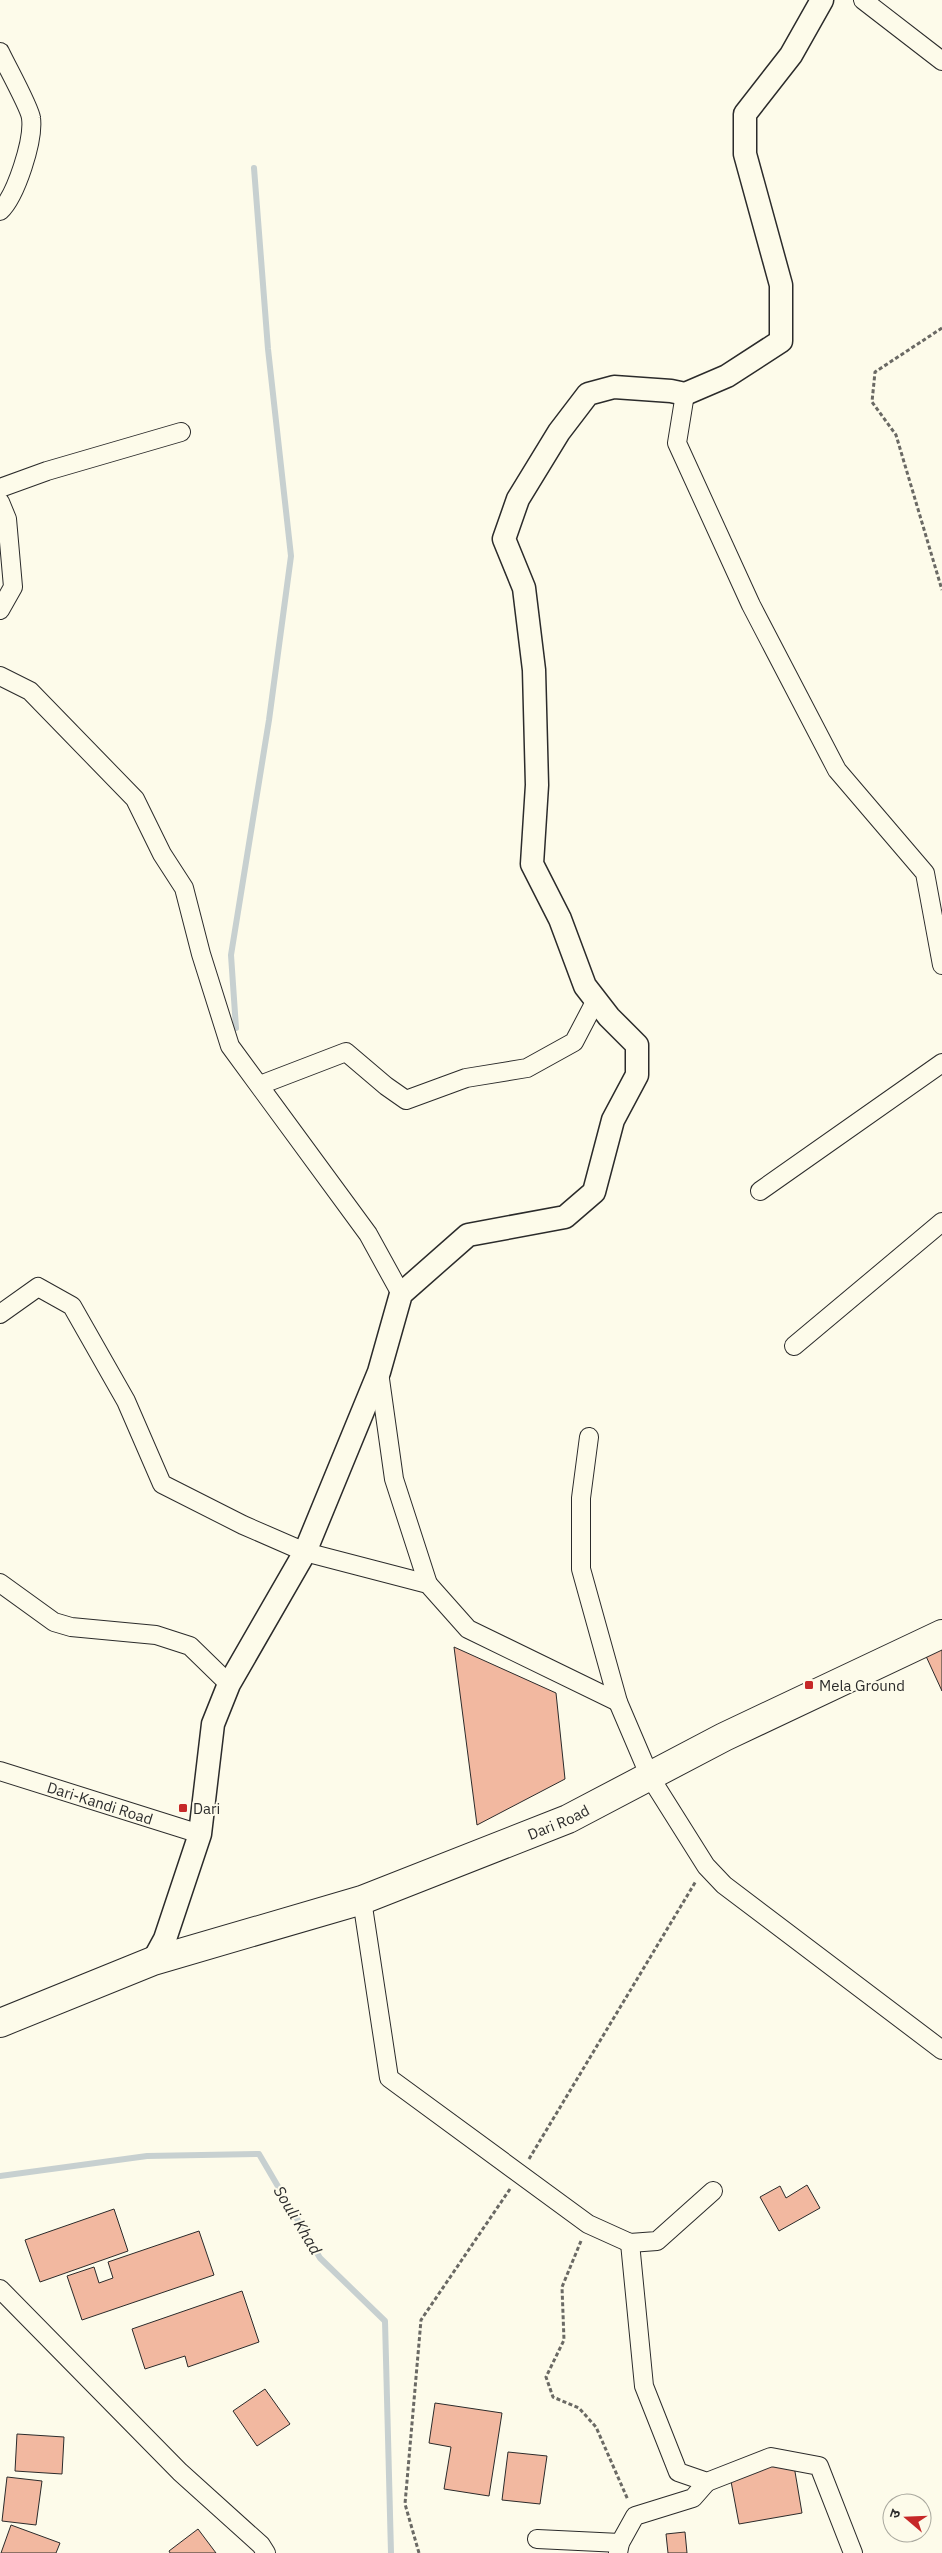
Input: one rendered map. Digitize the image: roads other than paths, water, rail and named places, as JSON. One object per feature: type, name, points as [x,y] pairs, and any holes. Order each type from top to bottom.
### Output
[{"type":"main road","name":"Dari Road","points":[[0,2023],[153,1961],[362,1900],[568,1819],[724,1737],[942,1634]]},
{"type":"street","points":[[153,1961],[165,1939],[200,1834],[213,1724],[229,1684],[305,1552],[379,1372],[401,1294],[468,1235],[565,1217],[594,1192],[613,1120],[637,1076],[637,1045],[585,986],[560,919],[532,864],[537,785],[534,670],[524,588],[504,539],[518,499],[559,432],[588,394],[614,387],[671,391],[685,394],[727,376],[780,341],[781,285],[745,154],[745,114],[791,55],[822,0]]},
{"type":"street","points":[[863,0],[942,61]]},
{"type":"street","points":[[0,52],[31,118],[24,164],[6,205],[0,211]]},
{"type":"street","points":[[685,394],[678,443],[751,606],[837,770],[925,874],[942,965]]},
{"type":"street","points":[[0,488],[47,471],[181,432]]},
{"type":"street","points":[[0,502],[7,519],[13,586],[0,610]]},
{"type":"street","points":[[0,676],[30,691],[135,799],[162,854],[184,888],[201,954],[230,1046],[368,1234],[401,1294]]},
{"type":"street","points":[[260,1086],[346,1052],[386,1086],[406,1100],[466,1078],[527,1068],[574,1042],[596,1000]]},
{"type":"street","points":[[760,1191],[942,1063]]},
{"type":"street","points":[[794,1346],[942,1222]]},
{"type":"street","points":[[0,1314],[38,1287],[72,1306],[126,1402],[162,1484],[243,1526],[305,1552],[428,1584]]},
{"type":"street","points":[[379,1372],[394,1479],[428,1584],[468,1628],[618,1702]]},
{"type":"street","points":[[589,1437],[581,1498],[580,1569],[618,1702],[650,1777],[706,1866],[724,1885],[942,2050]]},
{"type":"street","points":[[0,1583],[54,1622],[71,1626],[156,1635],[190,1646],[229,1684]]},
{"type":"street","name":"Dari-Kandi Road","points":[[0,1771],[200,1834]]},
{"type":"street","points":[[362,1900],[389,2078],[588,2224],[630,2243],[657,2241],[713,2191]]},
{"type":"street","points":[[630,2243],[644,2386],[678,2472],[707,2482]]},
{"type":"street","points":[[0,2289],[180,2472],[261,2545],[266,2553]]},
{"type":"street","points":[[538,2539],[619,2548],[636,2516],[693,2498],[707,2482],[771,2457],[819,2466],[853,2553]]},
{"type":"waterway","points":[[236,1028],[231,955],[269,720],[291,556],[268,349],[254,168]]},
{"type":"waterway","name":"Souli Khad","points":[[0,2176],[147,2156],[259,2154],[320,2258],[385,2321],[391,2553]]},
{"type":"place","name":"Mela Ground","points":[[809,1685]]},
{"type":"place","name":"Dari","points":[[183,1808]]}]
